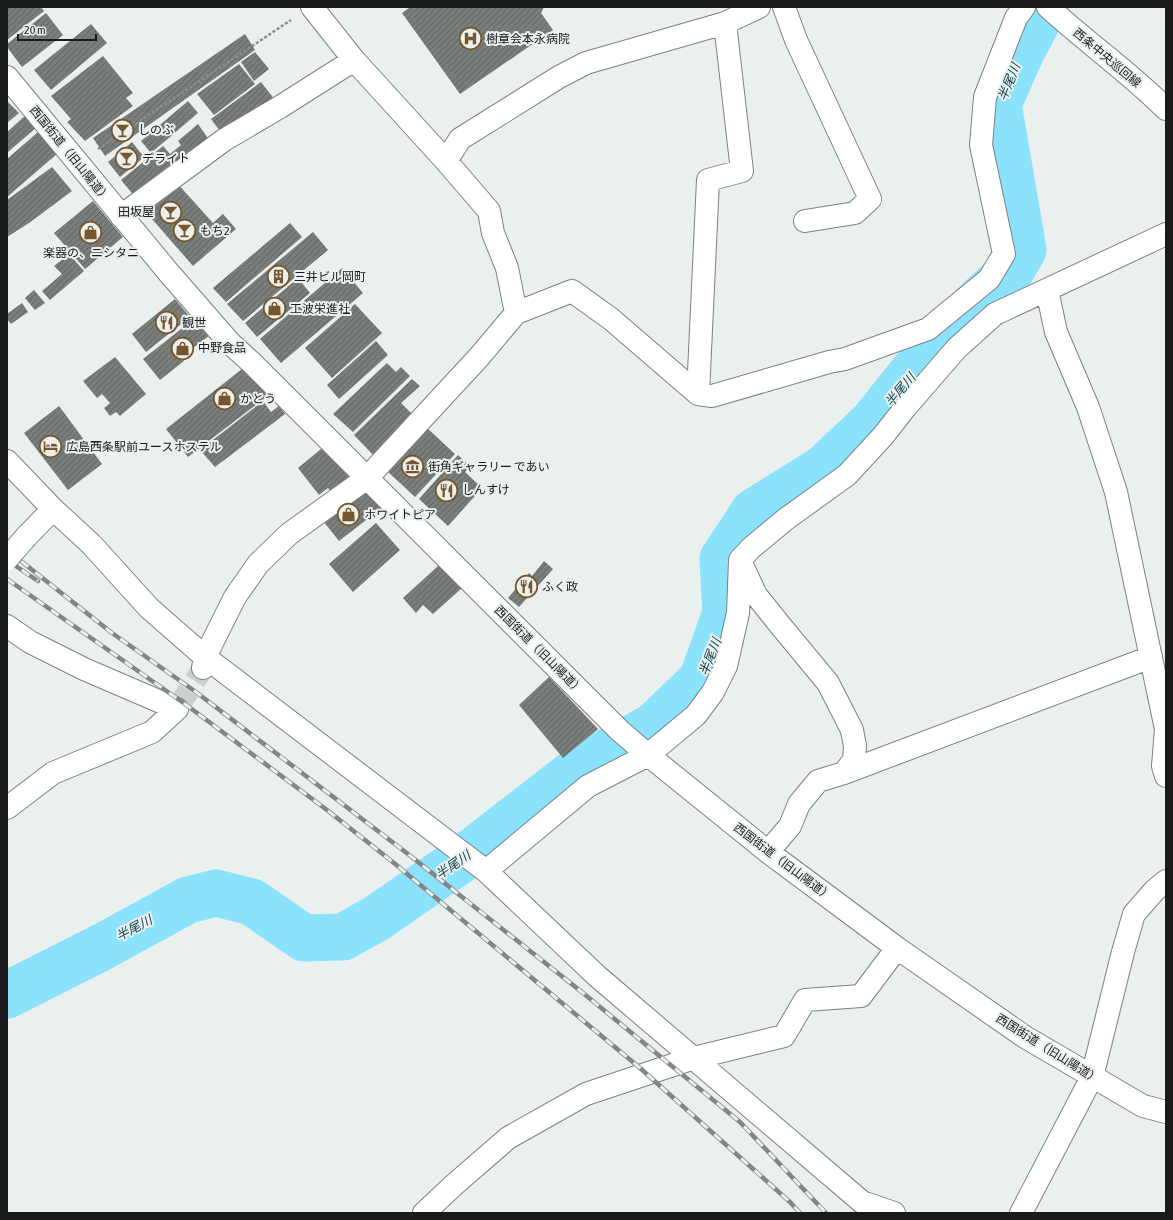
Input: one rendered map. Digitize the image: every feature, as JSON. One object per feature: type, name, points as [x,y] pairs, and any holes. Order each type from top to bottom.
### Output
[{"type":"street","points":[[446,161],[460,139],[559,77],[586,63],[725,23],[759,7]]},
{"type":"street","points":[[784,7],[796,40],[870,199],[855,213],[805,221]]},
{"type":"street","points":[[204,662],[236,597],[258,564],[289,534],[368,478],[479,357],[516,313],[572,291],[611,319],[698,394],[712,396],[829,362],[845,359],[928,329],[989,279],[1004,254],[981,145],[985,97],[1016,18],[1024,7]]},
{"type":"street","name":"西条中央巡回線","points":[[1048,7],[1150,93],[1166,109]]},
{"type":"street","points":[[304,11],[354,60],[446,161],[489,211],[493,233],[507,268],[516,313]]},
{"type":"street","points":[[698,394],[708,180],[742,171],[725,23]]},
{"type":"street","points":[[121,216],[224,140],[280,107],[354,60]]},
{"type":"street","name":"西国街道（旧山陽道）","points":[[7,77],[121,216],[230,343],[368,478],[619,730],[768,852],[897,948],[1025,1037],[1143,1106],[1166,1112]]},
{"type":"street","points":[[486,871],[588,786],[648,755],[696,715],[713,692],[726,666],[738,613],[740,560],[751,548],[786,519],[847,475],[883,436],[952,352],[995,314],[1166,234]]},
{"type":"street","points":[[1047,290],[1056,332],[1088,407],[1116,492],[1166,729],[1163,766],[1166,776]]},
{"type":"street","points":[[928,329],[952,352]]},
{"type":"street","points":[[7,461],[53,509],[92,545],[149,608],[204,662],[486,871],[597,976],[862,1202],[894,1213]]},
{"type":"street","points":[[7,560],[26,537],[53,509]]},
{"type":"street","points":[[740,560],[756,595],[828,683],[852,730],[856,746],[854,760],[844,773]]},
{"type":"street","points":[[7,626],[30,642],[84,669],[177,709],[152,732],[53,773],[7,808]]},
{"type":"street","points":[[768,852],[790,826],[799,804],[818,781],[844,773],[1151,657]]},
{"type":"street","points":[[1021,1213],[1092,1077],[1134,914],[1155,890],[1166,881]]},
{"type":"street","points":[[424,1213],[508,1138],[586,1094],[694,1058],[784,1036],[805,1000],[861,996],[897,948]]},
{"type":"path","points":[[78,163],[304,11]]},
{"type":"building","points":[[7,7],[41,7],[44,11],[7,40]]},
{"type":"building","points":[[410,7],[544,7],[541,13],[553,30],[460,94],[402,13]]},
{"type":"building","points":[[46,13],[63,35],[22,67],[7,47],[7,44]]},
{"type":"building","points":[[91,24],[107,43],[51,90],[34,70]]},
{"type":"building","points":[[245,34],[255,50],[105,156],[93,138]]},
{"type":"building","points":[[255,52],[269,69],[254,81],[241,62]]},
{"type":"building","points":[[103,56],[133,93],[126,98],[133,106],[85,141],[67,122],[71,119],[51,96]]},
{"type":"building","points":[[239,64],[255,84],[214,115],[197,94]]},
{"type":"building","points":[[261,82],[278,104],[223,135],[211,119]]},
{"type":"building","points":[[7,101],[19,113],[7,123]]},
{"type":"building","points":[[188,101],[198,113],[151,153],[141,141]]},
{"type":"building","points":[[27,114],[38,126],[7,153],[7,132]]},
{"type":"building","points":[[198,124],[212,144],[136,198],[121,180],[163,146],[170,154],[181,145],[178,141]]},
{"type":"building","points":[[38,132],[58,153],[7,197],[7,159]]},
{"type":"building","points":[[132,142],[144,157],[120,177],[108,162]]},
{"type":"building","points":[[52,167],[72,191],[29,223],[7,237],[7,200]]},
{"type":"building","points":[[176,182],[213,223],[223,214],[236,229],[193,266],[145,211]]},
{"type":"building","points":[[93,201],[123,237],[85,269],[54,233]]},
{"type":"building","points":[[290,223],[302,237],[226,302],[213,288]]},
{"type":"building","name":"三井ビル岡町","points":[[313,232],[328,250],[243,321],[227,304]]},
{"type":"building","points":[[69,254],[84,271],[50,300],[42,291],[62,274],[54,266]]},
{"type":"building","points":[[342,268],[363,293],[281,363],[260,339]]},
{"type":"building","points":[[298,278],[310,293],[257,337],[245,323]]},
{"type":"building","points":[[34,290],[45,303],[35,310],[25,298]]},
{"type":"building","points":[[175,299],[190,317],[146,352],[132,334]]},
{"type":"building","points":[[22,303],[28,312],[11,324],[7,319],[7,314]]},
{"type":"building","points":[[355,304],[382,333],[332,378],[305,348]]},
{"type":"building","points":[[195,318],[209,336],[181,357],[184,361],[160,380],[143,359]]},
{"type":"building","points":[[376,341],[388,355],[339,399],[327,385]]},
{"type":"building","points":[[115,357],[146,394],[120,416],[116,412],[110,416],[104,408],[110,403],[102,394],[97,398],[83,381]]},
{"type":"building","points":[[387,363],[396,372],[401,367],[410,376],[353,432],[333,414]]},
{"type":"building","points":[[247,365],[270,394],[188,457],[166,429]]},
{"type":"building","points":[[412,379],[420,386],[401,403],[417,419],[377,459],[354,435]]},
{"type":"building","points":[[263,401],[271,412],[279,406],[285,414],[215,467],[200,450]]},
{"type":"building","points":[[59,406],[102,464],[68,490],[24,433]]},
{"type":"building","points":[[426,427],[455,454],[415,497],[386,470]]},
{"type":"building","points":[[327,444],[356,479],[333,495],[328,488],[319,495],[298,468]]},
{"type":"building","points":[[458,455],[470,466],[465,472],[482,488],[448,526],[419,499]]},
{"type":"building","points":[[363,485],[383,507],[339,541],[320,517]]},
{"type":"building","points":[[376,523],[400,550],[353,592],[329,564]]},
{"type":"building","points":[[544,561],[553,569],[519,607],[508,598],[529,573],[532,576]]},
{"type":"building","points":[[439,565],[462,588],[433,614],[423,605],[416,613],[403,598]]},
{"type":"building","points":[[549,677],[598,729],[563,758],[519,705]]},
{"type":"waterway","name":"半尾川","points":[[7,995],[102,947],[188,900],[216,893],[252,902],[304,938],[343,937],[377,918],[472,852],[583,766],[654,726],[702,680],[726,613],[723,559],[754,512],[823,469],[873,422],[913,372],[955,324],[1009,274],[1023,250],[998,104],[1021,52],[1045,7]]},
{"type":"tunnel","points":[[177,709],[203,668]]},
{"type":"railway","points":[[7,550],[112,633],[196,692],[408,854],[583,993],[740,1122],[826,1213]]},
{"type":"railway","points":[[7,560],[38,581]]},
{"type":"railway","points":[[7,579],[185,704],[327,810],[394,863],[640,1068],[790,1202],[800,1213]]},
{"type":"place","name":"樹章会本永病院","points":[[470,39]]},
{"type":"place","name":"しのぶ","points":[[123,130]]},
{"type":"place","name":"デライト","points":[[127,159]]},
{"type":"place","name":"田坂屋","points":[[170,212]]},
{"type":"place","name":"もち2","points":[[185,231]]},
{"type":"place","name":"楽器の、ニシタニ","points":[[91,232]]},
{"type":"place","name":"三井ビル岡町","points":[[278,277]]},
{"type":"place","name":"工波栄進社","points":[[275,309]]},
{"type":"place","name":"観世","points":[[166,323]]},
{"type":"place","name":"中野食品","points":[[183,348]]},
{"type":"place","name":"かとう","points":[[225,399]]},
{"type":"place","name":"広島西条駅前ユースホステル","points":[[50,447]]},
{"type":"place","name":"街角ギャラリー であい","points":[[412,467]]},
{"type":"place","name":"しんすけ","points":[[447,490]]},
{"type":"place","name":"ホワイトピア","points":[[349,515]]},
{"type":"place","name":"ふく政","points":[[526,587]]}]
